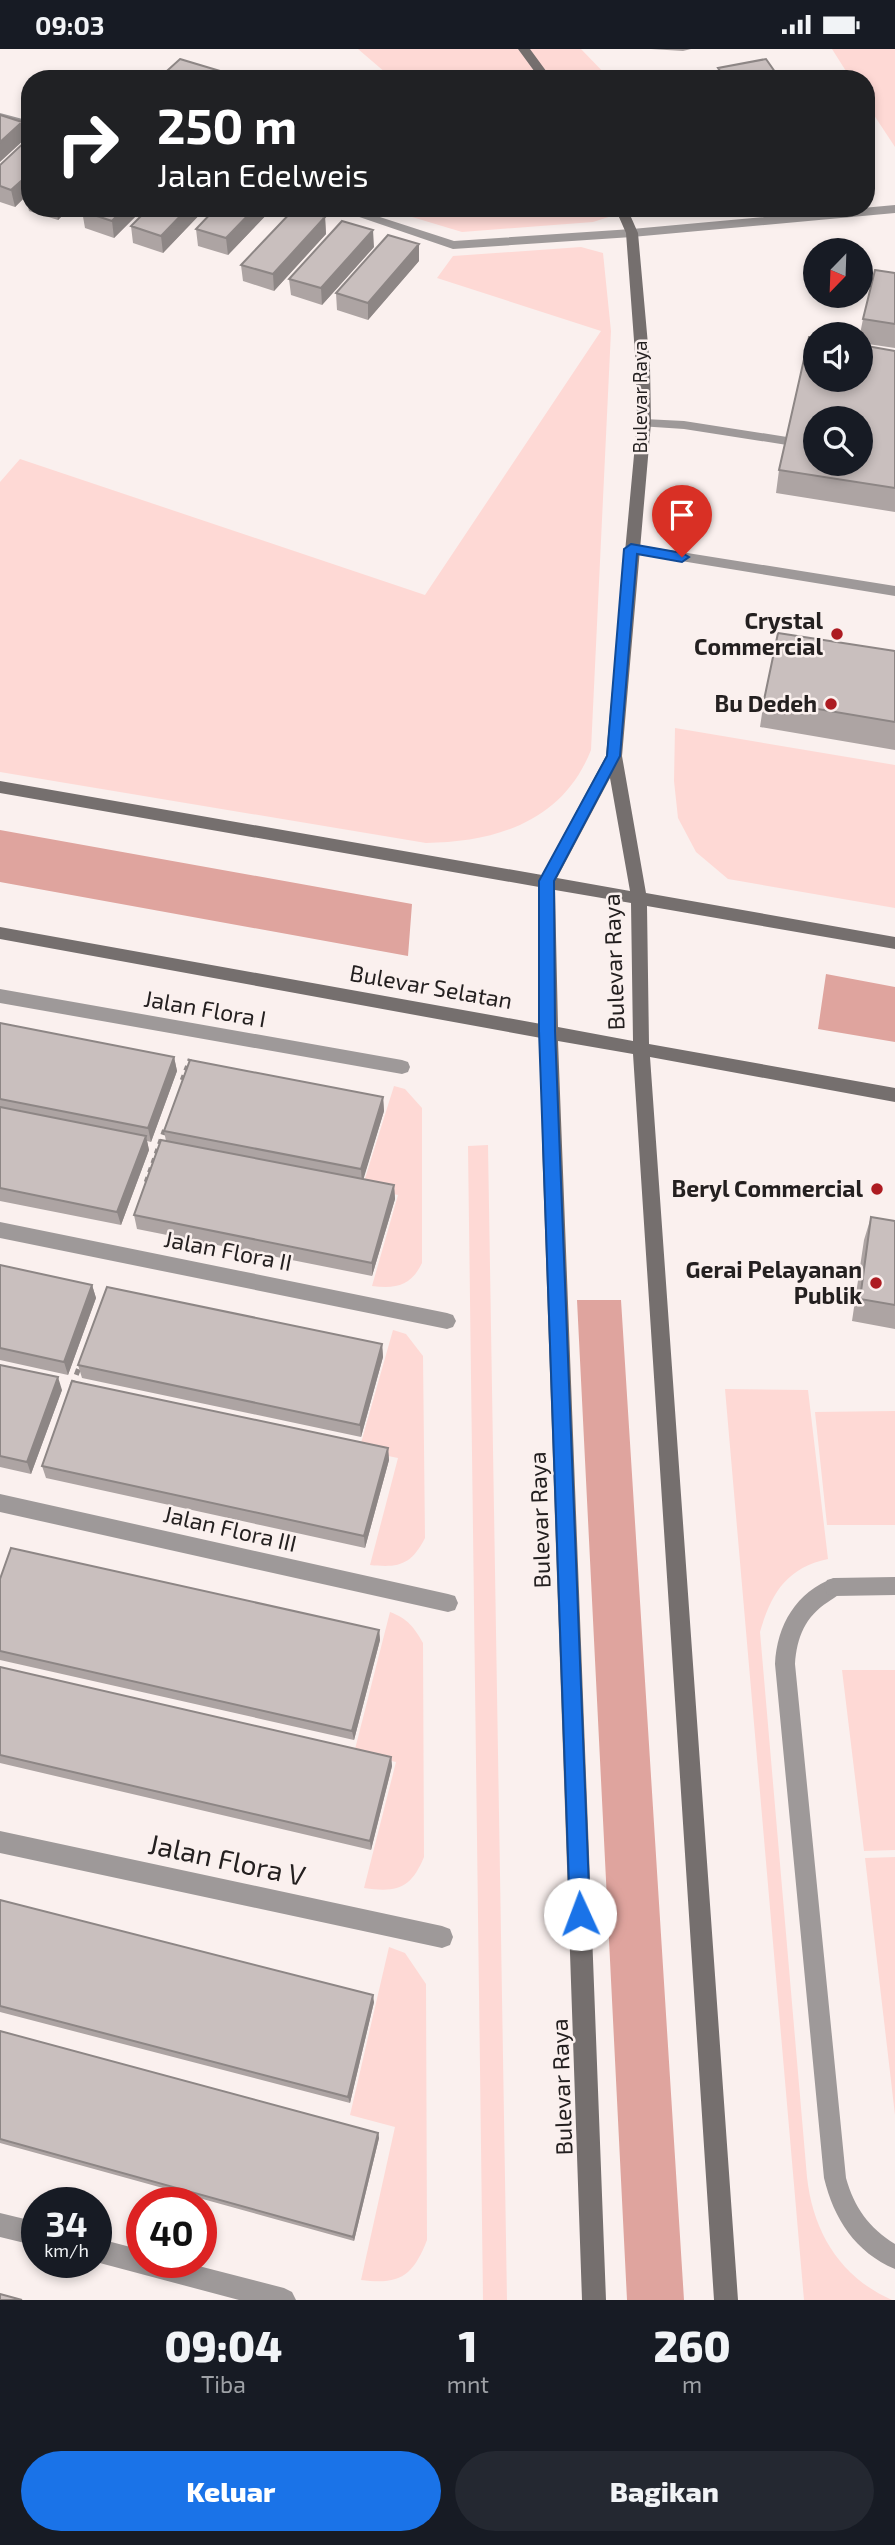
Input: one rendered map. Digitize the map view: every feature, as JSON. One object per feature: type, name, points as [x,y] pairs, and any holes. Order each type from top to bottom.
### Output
[{"type":"street","points":[[524,49],[539,70]]},
{"type":"street","points":[[1,115],[21,122]]},
{"type":"street","points":[[875,211],[895,209]]},
{"type":"street","points":[[367,217],[453,245],[632,233],[807,217]]},
{"type":"street","name":"Bulevar Raya","points":[[625,217],[632,233],[643,367],[643,423],[614,756],[639,898],[641,1048],[726,2300]]},
{"type":"street","points":[[643,423],[684,425],[787,441]]},
{"type":"street","points":[[631,549],[895,591]]},
{"type":"street","name":"Bulevar Raya","points":[[594,2300],[547,1031],[547,881],[614,756]]},
{"type":"street","points":[[0,787],[895,943]]},
{"type":"street","name":"Bulevar Selatan","points":[[0,933],[895,1095]]},
{"type":"street","name":"Jalan Flora I","points":[[0,996],[402,1067]]},
{"type":"street","name":"Jalan Flora II","points":[[0,1230],[447,1321]]},
{"type":"street","name":"Jalan Flora III","points":[[0,1503],[448,1603]]},
{"type":"street","points":[[895,1586],[834,1587],[819,1594],[796,1618],[785,1647],[835,2178],[839,2198],[860,2234],[895,2257]]},
{"type":"street","name":"Jalan Flora V","points":[[0,1842],[442,1937]]},
{"type":"street","points":[[0,2225],[21,2230]]},
{"type":"street","points":[[202,2278],[284,2300]]},
{"type":"path","points":[[181,1084],[200,1031]]},
{"type":"path","points":[[144,1189],[167,1123]]},
{"type":"path","points":[[69,1394],[83,1356]]},
{"type":"shaded area","points":[[358,49],[581,49],[601,70],[382,70]]},
{"type":"shaded area","points":[[832,49],[895,49],[895,147],[875,117],[875,70],[845,70]]},
{"type":"shaded area","points":[[412,217],[609,217],[593,222],[462,232]]},
{"type":"shaded area","points":[[581,247],[603,253],[611,331],[591,750],[579,774],[563,794],[525,823],[502,832],[452,842],[426,843],[0,772],[0,482],[20,459],[425,595],[601,331],[437,278],[453,256]]},
{"type":"shaded area","points":[[675,728],[895,765],[895,908],[728,879],[696,852],[678,818],[674,781]]},
{"type":"shaded area","points":[[0,830],[412,904],[408,956],[0,882]]},
{"type":"shaded area","points":[[826,974],[895,987],[895,1042],[818,1029]]},
{"type":"shaded area","points":[[394,1086],[405,1089],[422,1108],[422,1263],[408,1281],[381,1287],[372,1286],[398,1195],[362,1188]]},
{"type":"shaded area","points":[[488,1145],[507,2300],[483,2300],[468,1146]]},
{"type":"shaded area","points":[[577,1300],[621,1300],[684,2300],[627,2300]]},
{"type":"shaded area","points":[[393,1330],[406,1334],[423,1356],[425,1538],[415,1554],[403,1563],[380,1566],[370,1565],[398,1458],[359,1450]]},
{"type":"shaded area","points":[[725,1389],[808,1390],[828,1559],[801,1569],[782,1585],[769,1606],[760,1632],[807,2177],[816,2216],[832,2251],[858,2279],[892,2300],[804,2300]]},
{"type":"shaded area","points":[[895,1411],[895,1525],[827,1525],[815,1412]]},
{"type":"shaded area","points":[[390,1612],[410,1624],[423,1643],[424,1857],[408,1882],[386,1890],[364,1888],[396,1762],[354,1753]]},
{"type":"shaded area","points":[[842,1670],[895,1670],[895,1850],[864,1851]]},
{"type":"shaded area","points":[[895,1857],[895,2115],[865,1858]]},
{"type":"shaded area","points":[[389,1947],[405,1953],[426,1984],[427,2240],[410,2270],[395,2279],[374,2281],[361,2280],[395,2127],[350,2115]]},
{"type":"building","points":[[180,59],[217,70],[168,70]]},
{"type":"building","points":[[766,59],[774,70],[719,70],[718,68]]},
{"type":"building","points":[[0,115],[21,122],[21,123],[0,142]]},
{"type":"building","points":[[21,145],[21,181],[11,190],[0,186],[0,165]]},
{"type":"building","points":[[100,217],[116,217],[112,221]]},
{"type":"building","points":[[140,217],[179,217],[161,236],[131,226]]},
{"type":"building","points":[[207,217],[246,217],[226,238],[196,229]]},
{"type":"building","points":[[286,217],[325,217],[273,274],[241,265]]},
{"type":"building","points":[[342,221],[373,230],[321,288],[289,279]]},
{"type":"building","points":[[388,235],[419,244],[368,303],[336,293]]},
{"type":"building","points":[[875,270],[895,273],[895,324],[863,319],[866,308],[873,308]]},
{"type":"building","points":[[873,347],[895,351],[895,488],[818,476],[873,476],[873,406],[803,406],[803,474],[779,470],[803,364],[803,392],[873,392]]},
{"type":"building","points":[[778,633],[895,651],[895,722],[764,700]]},
{"type":"building","points":[[0,1023],[174,1057],[148,1128],[0,1099]]},
{"type":"building","points":[[190,1060],[383,1097],[361,1169],[164,1131]]},
{"type":"building","points":[[0,1107],[146,1136],[117,1212],[0,1188]]},
{"type":"building","points":[[161,1140],[394,1185],[372,1263],[134,1215]]},
{"type":"building","points":[[871,1217],[895,1221],[895,1305],[860,1299]]},
{"type":"building","points":[[0,1265],[92,1285],[64,1362],[0,1348]]},
{"type":"building","points":[[107,1287],[382,1344],[360,1425],[78,1365]]},
{"type":"building","points":[[0,1365],[58,1377],[27,1462],[0,1456]]},
{"type":"building","points":[[72,1381],[388,1448],[364,1536],[42,1466]]},
{"type":"building","points":[[11,1548],[379,1630],[352,1731],[0,1651],[0,1579]]},
{"type":"building","points":[[0,1667],[391,1757],[370,1841],[0,1755]]},
{"type":"building","points":[[0,1900],[373,1995],[348,2097],[0,2006]]},
{"type":"building","points":[[0,2031],[378,2133],[353,2237],[217,2199],[217,2187],[173,2187],[0,2139]]},
{"type":"building","points":[[0,2294],[22,2300],[0,2300]]},
{"type":"place","name":"Crystal Commercial","points":[[837,634]]},
{"type":"place","name":"Bu Dedeh","points":[[831,704]]},
{"type":"place","name":"Beryl Commercial","points":[[877,1189]]},
{"type":"place","name":"Gerai Pelayanan Publik","points":[[876,1283]]},
{"type":"route","points":[[580,1914],[547,1031],[547,881],[614,756],[631,549],[682,557]]}]
